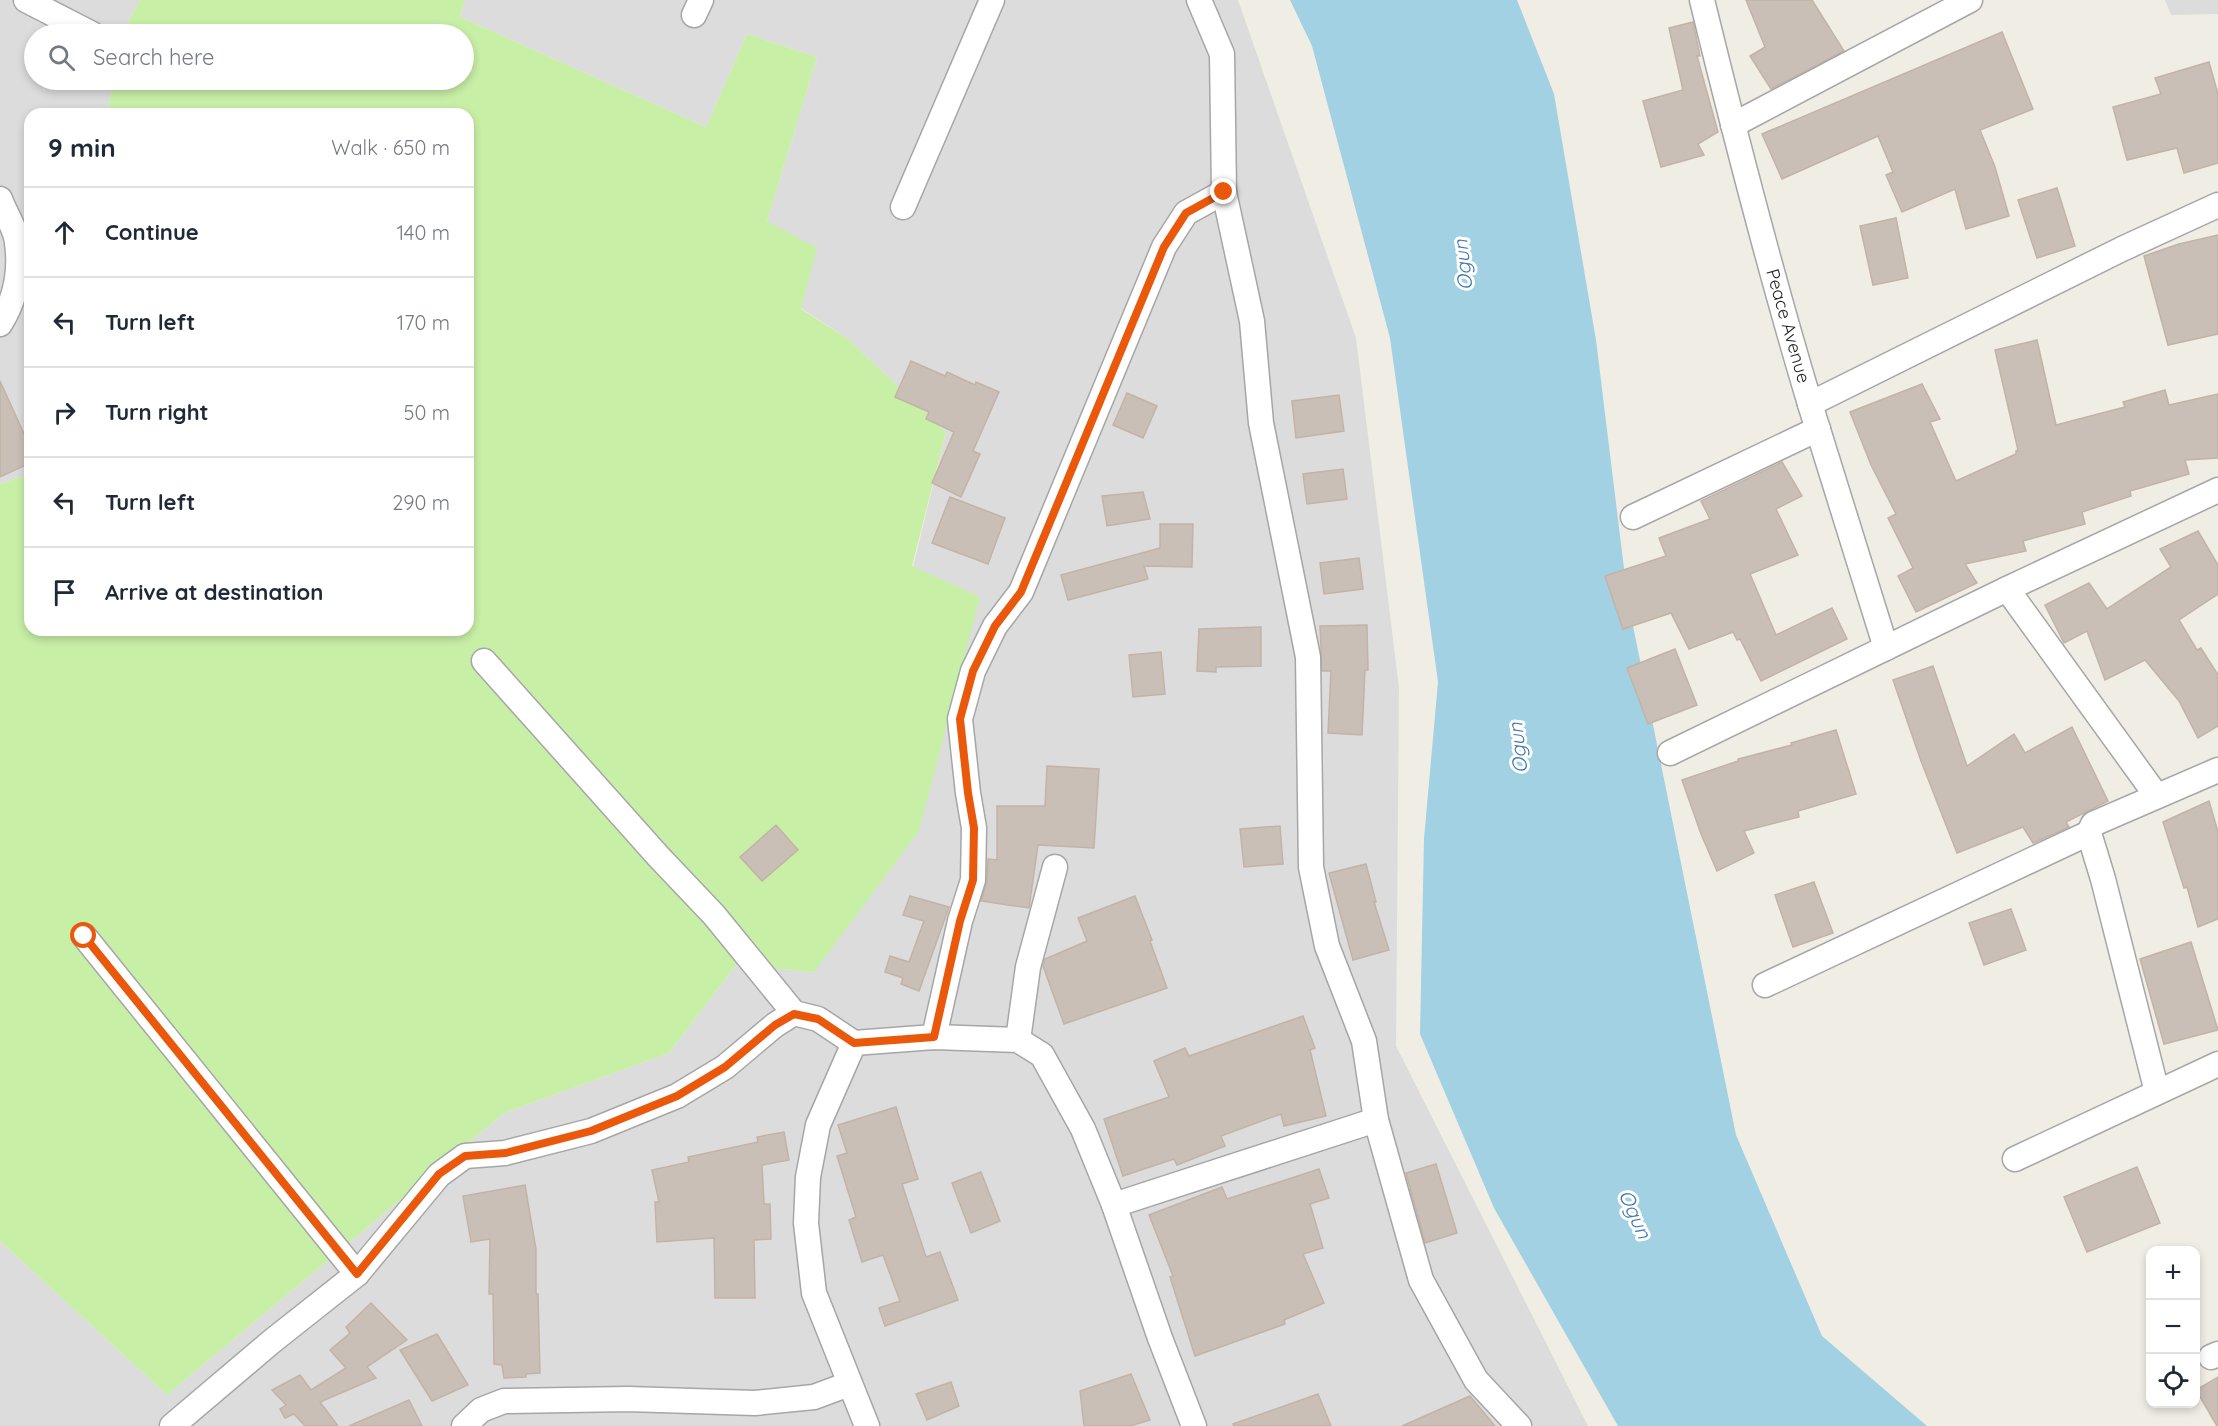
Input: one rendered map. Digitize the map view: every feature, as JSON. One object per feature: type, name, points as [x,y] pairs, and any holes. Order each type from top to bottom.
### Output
[{"type":"street","points":[[26,0],[73,24]]},
{"type":"street","points":[[903,207],[992,0]]},
{"type":"street","points":[[1199,0],[1222,54],[1224,192],[1252,321],[1262,423],[1308,657],[1311,867],[1328,946],[1364,1041],[1376,1120],[1421,1280],[1476,1380],[1519,1426]]},
{"type":"street","name":"Peace Avenue","points":[[1702,0],[1733,125],[1810,404],[1886,648]]},
{"type":"street","points":[[1733,125],[1961,2]]},
{"type":"street","points":[[934,1037],[960,921],[973,880],[974,828],[960,719],[973,671],[995,626],[1021,592],[1164,247],[1186,213],[1224,192]]},
{"type":"street","points":[[0,199],[17,242],[23,292],[0,324]]},
{"type":"street","points":[[1810,404],[2122,249],[2218,205]]},
{"type":"street","points":[[1633,517],[1818,429]]},
{"type":"street","points":[[1670,753],[2007,589],[2218,490]]},
{"type":"street","points":[[2007,589],[2156,795]]},
{"type":"street","points":[[484,661],[714,915],[794,1014],[818,1019],[854,1043],[934,1037],[1018,1040],[1042,1055],[1083,1130],[1114,1205],[1160,1338],[1194,1426]]},
{"type":"street","points":[[1765,985],[2089,832],[2093,825],[2156,795],[2218,770]]},
{"type":"street","points":[[2089,832],[2157,1092]]},
{"type":"street","points":[[1018,1040],[1028,967],[1055,867]]},
{"type":"street","points":[[84,936],[357,1274]]},
{"type":"street","points":[[172,1426],[271,1342],[357,1274],[439,1174],[465,1156],[506,1153],[591,1131],[677,1096],[725,1067],[775,1025],[794,1014]]},
{"type":"street","points":[[854,1043],[818,1125],[808,1177],[806,1223],[814,1293],[867,1426]]},
{"type":"street","points":[[2015,1159],[2218,1064]]},
{"type":"street","points":[[1114,1205],[1376,1120]]},
{"type":"street","points":[[464,1426],[481,1410],[504,1401],[628,1399],[755,1403],[814,1397],[849,1384]]},
{"type":"shaded area","points":[[0,0],[140,0],[127,24],[24,24],[24,90],[112,90],[108,108],[24,108],[24,476],[0,484]]},
{"type":"shaded area","points":[[465,0],[1238,0],[1356,338],[1399,688],[1396,1046],[1588,1426],[0,1426],[0,1241],[167,1395],[504,1113],[669,1053],[736,965],[814,972],[946,432],[848,339],[801,308],[767,221],[817,57],[747,34],[706,127],[460,17]]},
{"type":"shaded area","points":[[2165,0],[2218,0],[2218,14],[2171,15]]},
{"type":"green space","points":[[140,0],[465,0],[460,17],[706,127],[747,34],[817,57],[767,221],[817,248],[801,309],[848,339],[946,432],[912,566],[980,597],[919,831],[814,972],[736,965],[669,1053],[504,1113],[167,1395],[0,1241],[0,484],[24,476],[24,636],[474,636],[474,108],[108,108],[112,90],[474,90],[474,24],[127,24]]},
{"type":"water","name":"Ogun","points":[[1290,0],[1517,0],[1554,94],[1596,340],[1628,601],[1736,1135],[1822,1336],[1927,1426],[1618,1426],[1494,1208],[1420,1034],[1424,839],[1438,682],[1390,338],[1312,46]]},
{"type":"building","points":[[1746,0],[1812,0],[1844,51],[1771,89],[1750,56],[1765,47]]},
{"type":"building","points":[[1693,22],[1700,56],[1697,56],[1718,132],[1698,144],[1704,155],[1661,167],[1643,101],[1683,90],[1669,28]]},
{"type":"building","points":[[2002,32],[2033,109],[1980,130],[1995,167],[2009,216],[1966,229],[1955,189],[1902,212],[1886,175],[1893,172],[1878,136],[1782,179],[1762,134]]},
{"type":"building","points":[[2209,62],[2218,94],[2218,163],[2184,173],[2177,148],[2127,160],[2113,107],[2161,94],[2155,78]]},
{"type":"building","points":[[2057,188],[2075,246],[2037,258],[2018,200]]},
{"type":"building","points":[[1896,218],[1908,278],[1873,285],[1860,226]]},
{"type":"building","points":[[2218,235],[2218,334],[2168,345],[2144,256],[2179,244]]},
{"type":"building","points":[[2037,340],[2056,425],[2125,407],[2123,402],[2165,390],[2169,405],[2218,394],[2218,458],[2185,460],[2189,474],[2130,491],[2131,496],[2082,512],[2085,524],[2023,541],[2026,551],[1965,564],[1977,583],[1916,612],[1898,576],[1913,568],[1888,518],[1896,514],[1871,465],[1850,412],[1922,384],[1940,419],[1930,422],[1956,481],[2016,454],[2018,450],[1995,350]]},
{"type":"building","points":[[911,361],[945,376],[947,372],[975,385],[976,382],[999,392],[973,451],[980,454],[961,497],[932,483],[954,432],[926,419],[929,412],[895,397]]},
{"type":"building","points":[[0,381],[24,434],[24,466],[0,477]]},
{"type":"building","points":[[1127,393],[1157,406],[1143,438],[1113,425]]},
{"type":"building","points":[[1339,395],[1344,431],[1296,438],[1292,401]]},
{"type":"building","points":[[1782,462],[1802,496],[1776,509],[1798,555],[1750,574],[1776,635],[1832,608],[1847,639],[1761,681],[1740,639],[1737,640],[1733,632],[1689,649],[1671,613],[1623,629],[1605,576],[1666,556],[1659,538],[1710,519],[1701,501]]},
{"type":"building","points":[[1343,469],[1347,499],[1307,504],[1303,474]]},
{"type":"building","points":[[1143,492],[1150,519],[1107,526],[1102,496]]},
{"type":"building","points":[[950,497],[1005,518],[988,564],[932,543]]},
{"type":"building","points":[[1160,524],[1193,524],[1192,567],[1144,566],[1148,579],[1068,600],[1061,575],[1160,548]]},
{"type":"building","points":[[2198,531],[2218,565],[2218,594],[2179,620],[2197,650],[2201,648],[2218,675],[2218,726],[2198,738],[2179,701],[2145,660],[2105,680],[2087,631],[2064,643],[2045,605],[2089,583],[2107,609],[2171,567],[2160,549]]},
{"type":"building","points":[[1359,558],[1363,589],[1324,594],[1320,563]]},
{"type":"building","points":[[1367,625],[1368,670],[1365,670],[1362,735],[1328,733],[1331,671],[1322,671],[1320,626]]},
{"type":"building","points":[[1261,627],[1261,666],[1216,667],[1216,672],[1197,671],[1199,629]]},
{"type":"building","points":[[1675,649],[1697,705],[1648,724],[1627,668]]},
{"type":"building","points":[[1161,652],[1165,694],[1133,697],[1129,655]]},
{"type":"building","points":[[1933,666],[1967,766],[2014,734],[2025,753],[2072,727],[2108,801],[2066,822],[2069,827],[2033,843],[2023,827],[1957,853],[1921,761],[1893,680]]},
{"type":"building","points":[[1836,730],[1856,794],[1798,811],[1799,817],[1744,831],[1754,853],[1717,871],[1682,780],[1738,761],[1738,759],[1792,745],[1791,743]]},
{"type":"building","points":[[1047,766],[1099,769],[1094,848],[1038,845],[1029,908],[981,901],[987,881],[988,859],[997,860],[997,806],[1045,806]]},
{"type":"building","points":[[2209,801],[2218,832],[2218,919],[2198,927],[2187,887],[2184,888],[2163,822]]},
{"type":"building","points":[[776,825],[798,850],[762,881],[740,857]]},
{"type":"building","points":[[1280,826],[1283,864],[1244,867],[1240,829]]},
{"type":"building","points":[[1366,864],[1376,902],[1374,902],[1389,950],[1353,960],[1329,873]]},
{"type":"building","points":[[1814,882],[1833,933],[1793,947],[1775,895]]},
{"type":"building","points":[[910,896],[949,907],[919,991],[901,984],[903,978],[885,972],[890,956],[909,962],[924,921],[903,915]]},
{"type":"building","points":[[1135,896],[1167,988],[1064,1024],[1043,966],[1045,959],[1087,941],[1078,918]]},
{"type":"building","points":[[2011,909],[2026,950],[1984,965],[1969,923]]},
{"type":"building","points":[[2191,942],[2218,1030],[2164,1044],[2140,959]]},
{"type":"building","points":[[1303,1016],[1315,1048],[1310,1050],[1326,1116],[1284,1126],[1281,1114],[1221,1136],[1225,1146],[1177,1165],[1174,1159],[1123,1176],[1104,1119],[1169,1097],[1154,1061],[1185,1048],[1189,1056]]},
{"type":"building","points":[[896,1107],[918,1179],[902,1184],[926,1257],[940,1252],[958,1300],[885,1326],[879,1308],[900,1301],[883,1255],[862,1262],[849,1220],[856,1217],[837,1156],[847,1153],[838,1125]]},
{"type":"building","points":[[784,1132],[789,1160],[762,1165],[764,1204],[770,1204],[771,1239],[754,1240],[755,1298],[715,1298],[714,1238],[657,1242],[655,1202],[659,1202],[652,1170],[689,1162],[688,1157],[758,1142],[757,1137]]},
{"type":"building","points":[[1436,1164],[1457,1233],[1425,1243],[1406,1173]]},
{"type":"building","points":[[2137,1167],[2160,1223],[2087,1252],[2064,1197]]},
{"type":"building","points":[[1319,1169],[1329,1198],[1310,1204],[1323,1248],[1303,1254],[1324,1303],[1284,1320],[1285,1324],[1195,1356],[1170,1277],[1173,1276],[1149,1215],[1222,1187],[1227,1199]]},
{"type":"building","points":[[981,1172],[1000,1221],[971,1233],[952,1183]]},
{"type":"building","points":[[525,1185],[536,1249],[540,1373],[526,1374],[526,1377],[504,1378],[502,1365],[494,1364],[493,1294],[489,1294],[490,1239],[471,1242],[463,1196]]},
{"type":"building","points":[[371,1303],[407,1340],[367,1367],[376,1378],[320,1402],[338,1426],[305,1426],[294,1414],[285,1418],[280,1409],[286,1405],[272,1390],[300,1375],[311,1390],[346,1368],[330,1350],[350,1333],[346,1327]]},
{"type":"building","points":[[437,1334],[468,1385],[432,1401],[400,1350]]},
{"type":"building","points":[[1131,1374],[1150,1420],[1130,1426],[1084,1426],[1080,1391]]},
{"type":"building","points":[[2218,1377],[2218,1426],[2200,1397],[2200,1388]]},
{"type":"building","points":[[951,1382],[959,1406],[927,1420],[916,1394]]},
{"type":"building","points":[[1318,1394],[1331,1426],[1234,1426],[1233,1424]]},
{"type":"building","points":[[1470,1396],[1495,1426],[1402,1426]]},
{"type":"building","points":[[409,1400],[422,1426],[349,1426]]},
{"type":"route","points":[[84,936],[357,1274],[439,1174],[465,1156],[506,1153],[591,1131],[677,1096],[725,1067],[775,1025],[794,1014],[818,1019],[854,1043],[934,1037],[960,921],[973,880],[974,828],[960,719],[973,671],[995,626],[1021,592],[1164,247],[1186,213],[1224,192]]}]
